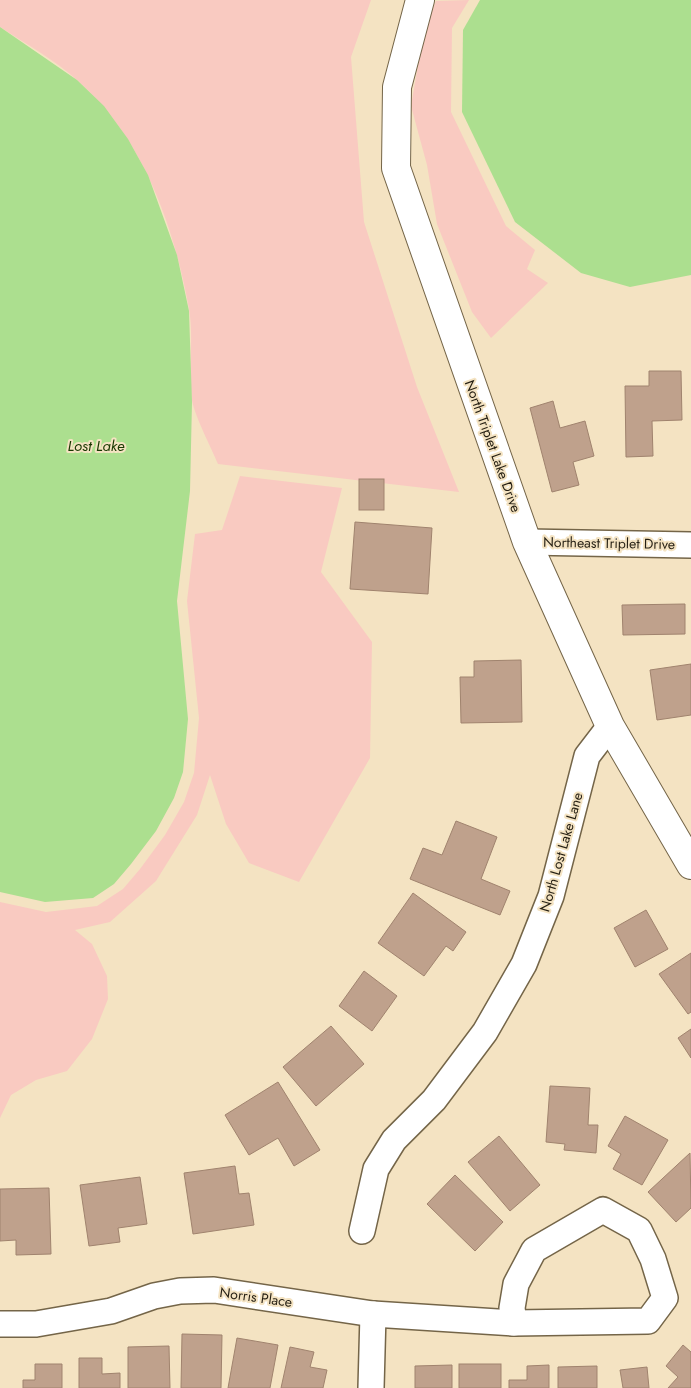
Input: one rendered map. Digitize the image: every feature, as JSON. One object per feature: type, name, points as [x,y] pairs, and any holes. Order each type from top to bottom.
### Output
[{"type":"street","name":"North Triplet Lake Drive","points":[[420,0],[397,87],[396,168],[527,542],[610,726],[691,866]]},
{"type":"street","name":"Northeast Triplet Drive","points":[[527,542],[691,544]]},
{"type":"street","name":"North Lost Lake Lane","points":[[362,1232],[376,1169],[394,1140],[434,1100],[485,1032],[524,964],[551,896],[587,756],[610,726]]},
{"type":"street","name":"Norris Place","points":[[0,1324],[36,1324],[112,1311],[154,1296],[188,1291],[214,1290],[373,1314],[514,1322],[648,1321],[665,1298],[653,1260],[639,1230],[602,1210],[534,1250],[516,1284],[512,1308],[514,1322]]},
{"type":"street","points":[[371,1388],[373,1314]]},
{"type":"shaded area","points":[[0,0],[371,0],[351,57],[364,222],[417,387],[459,492],[218,464],[192,400],[189,309],[174,246],[152,185],[138,156],[121,129],[101,104],[60,66],[0,27]]},
{"type":"shaded area","points":[[469,0],[452,28],[451,112],[506,226],[535,250],[527,269],[548,283],[491,338],[472,312],[437,224],[427,165],[411,106],[424,30],[436,1]]},
{"type":"shaded area","points":[[240,476],[342,488],[321,572],[372,642],[370,758],[299,882],[249,863],[226,824],[210,775],[197,815],[156,881],[110,922],[75,930],[92,944],[107,976],[108,999],[92,1039],[67,1071],[36,1080],[11,1095],[0,1118],[0,902],[46,912],[97,906],[123,889],[140,869],[165,835],[184,802],[194,773],[199,718],[187,601],[195,534],[222,530]]},
{"type":"water","points":[[480,0],[691,0],[691,275],[630,287],[581,273],[515,222],[462,112],[463,30]]},
{"type":"water","name":"Lost Lake","points":[[0,27],[77,80],[104,106],[128,139],[148,175],[177,255],[189,311],[192,402],[190,491],[177,601],[188,719],[183,772],[174,798],[156,831],[114,884],[93,898],[45,902],[0,892]]},
{"type":"building","points":[[649,371],[681,371],[682,420],[652,421],[653,456],[626,457],[625,386],[649,386]]},
{"type":"building","points":[[553,401],[560,428],[585,421],[594,456],[573,462],[579,485],[552,492],[530,408]]},
{"type":"building","points":[[359,479],[384,479],[384,510],[359,510]]},
{"type":"building","points":[[355,522],[432,528],[428,594],[350,589]]},
{"type":"building","points":[[685,604],[685,634],[623,635],[622,605]]},
{"type":"building","points":[[521,660],[522,722],[461,723],[460,677],[474,677],[474,661]]},
{"type":"building","points":[[691,664],[691,715],[657,720],[650,670]]},
{"type":"building","points":[[456,821],[497,837],[481,879],[510,891],[500,915],[410,879],[423,848],[442,855]]},
{"type":"building","points":[[413,893],[466,932],[453,951],[446,946],[424,976],[378,943]]},
{"type":"building","points":[[646,910],[668,949],[635,967],[614,928]]},
{"type":"building","points":[[691,953],[691,1012],[688,1014],[659,974]]},
{"type":"building","points":[[364,971],[397,996],[372,1031],[339,1006]]},
{"type":"building","points":[[331,1026],[364,1064],[316,1106],[283,1067]]},
{"type":"building","points":[[691,1029],[691,1058],[678,1038]]},
{"type":"building","points":[[278,1082],[320,1150],[294,1166],[278,1138],[249,1155],[225,1115]]},
{"type":"building","points":[[550,1086],[590,1088],[588,1125],[598,1125],[596,1153],[564,1150],[565,1144],[546,1142]]},
{"type":"building","points":[[625,1116],[668,1140],[642,1185],[613,1169],[621,1154],[608,1146]]},
{"type":"building","points":[[499,1136],[540,1185],[510,1211],[468,1162]]},
{"type":"building","points":[[690,1153],[691,1208],[676,1222],[648,1192]]},
{"type":"building","points":[[235,1166],[239,1194],[249,1193],[254,1225],[193,1234],[184,1173]]},
{"type":"building","points":[[455,1175],[503,1222],[475,1251],[427,1204]]},
{"type":"building","points":[[140,1177],[147,1224],[118,1228],[120,1242],[89,1246],[80,1185]]},
{"type":"building","points":[[49,1188],[51,1254],[16,1255],[16,1240],[0,1241],[0,1189]]},
{"type":"building","points":[[182,1334],[222,1335],[221,1388],[181,1388]]},
{"type":"building","points":[[237,1338],[278,1345],[270,1388],[228,1388]]},
{"type":"building","points":[[683,1345],[691,1352],[691,1388],[668,1388],[678,1377],[666,1366]]},
{"type":"building","points":[[169,1346],[170,1388],[128,1388],[128,1347]]},
{"type":"building","points":[[290,1347],[314,1352],[310,1367],[327,1370],[323,1388],[281,1388]]},
{"type":"building","points":[[79,1358],[102,1358],[102,1374],[120,1373],[120,1388],[79,1388]]},
{"type":"building","points":[[35,1364],[62,1364],[62,1388],[23,1388],[23,1380],[35,1380]]},
{"type":"building","points":[[459,1364],[501,1364],[501,1388],[459,1388]]},
{"type":"building","points":[[452,1365],[452,1388],[415,1388],[415,1366]]},
{"type":"building","points":[[549,1365],[549,1388],[509,1388],[509,1380],[527,1380],[527,1366]]},
{"type":"building","points":[[597,1366],[597,1388],[558,1388],[558,1367]]},
{"type":"building","points":[[647,1367],[649,1388],[623,1388],[620,1370]]}]
